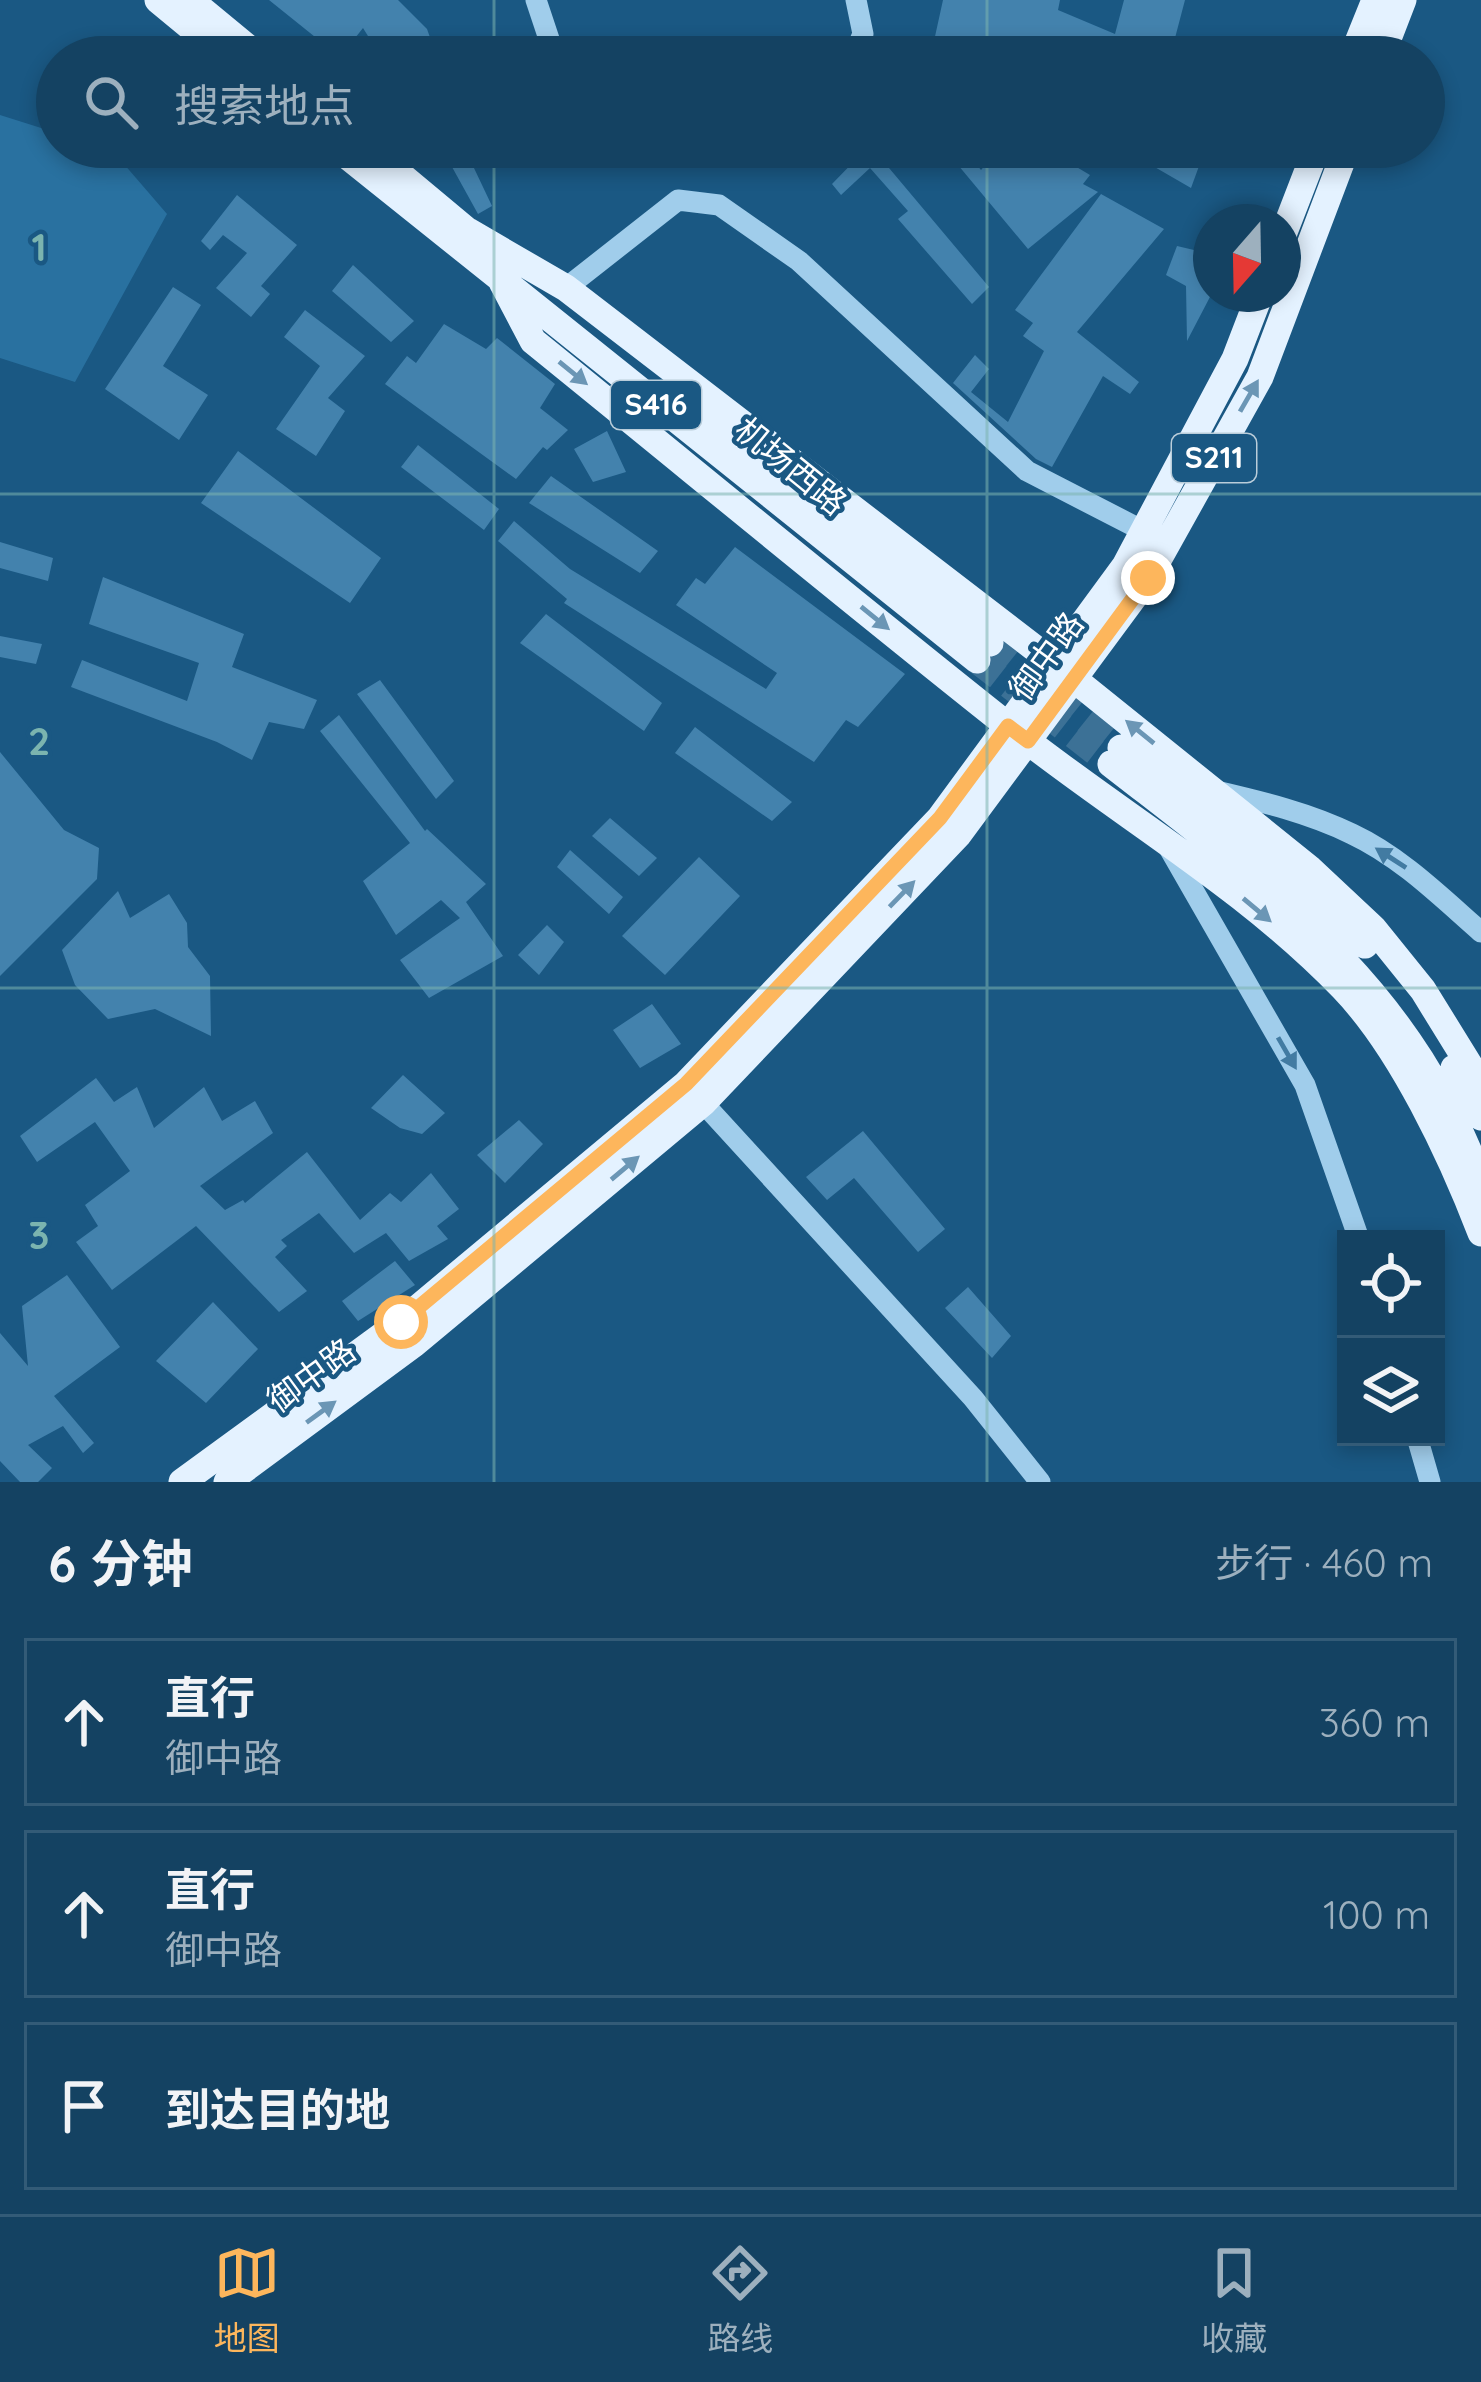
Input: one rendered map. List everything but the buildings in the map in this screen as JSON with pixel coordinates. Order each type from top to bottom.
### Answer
[{"type":"main road","points":[[158,0],[202,36]]},
{"type":"main road","points":[[190,0],[234,36]]},
{"type":"main road","points":[[1360,36],[1375,0]]},
{"type":"main road","points":[[1389,36],[1403,0]]},
{"type":"main road","name":"机场西路","points":[[362,168],[502,282],[984,651],[468,231]]},
{"type":"main road","name":"S416","points":[[392,168],[468,231]]},
{"type":"main road","points":[[1295,204],[1309,168]]},
{"type":"main road","name":"御中路","points":[[1155,537],[1260,377],[1339,168]]},
{"type":"main road","points":[[468,231],[566,288],[1064,671],[1310,869],[1373,928],[1423,990],[1481,1084]]},
{"type":"main road","points":[[502,282],[533,341],[1018,734],[1254,906],[1346,991],[1408,1079],[1461,1180],[1481,1233]]},
{"type":"main road","name":"御中路","points":[[227,1482],[414,1344],[694,1093],[958,835],[1018,734],[1064,671],[1148,578],[1155,537],[1253,312]]},
{"type":"main road","points":[[1481,1117],[1434,1030],[1382,960],[1265,857],[1116,756],[1280,895],[1381,1003],[1432,1073],[1481,1183]]},
{"type":"main road","name":"御中路","points":[[182,1482],[401,1322],[694,1093]]},
{"type":"street","points":[[536,0],[548,36]]},
{"type":"street","points":[[856,0],[862,36]]},
{"type":"street","points":[[566,288],[678,200],[719,206],[799,261],[1027,471],[1155,537]]},
{"type":"street","points":[[1213,790],[1271,804],[1356,836],[1408,870],[1481,932]]},
{"type":"street","points":[[1166,842],[1305,1085],[1356,1230]]},
{"type":"street","points":[[694,1093],[973,1398],[1040,1482]]},
{"type":"street","points":[[1420,1446],[1430,1482]]},
{"type":"shaded area","points":[[0,115],[36,126],[36,168],[127,168],[167,214],[75,382],[0,358]]},
{"type":"tunnel","points":[[990,643],[1121,748]]},
{"type":"tunnel","points":[[977,660],[1111,764]]},
{"type":"route","points":[[401,1322],[686,1084],[940,818],[1008,726],[1028,741],[1148,578]]}]
